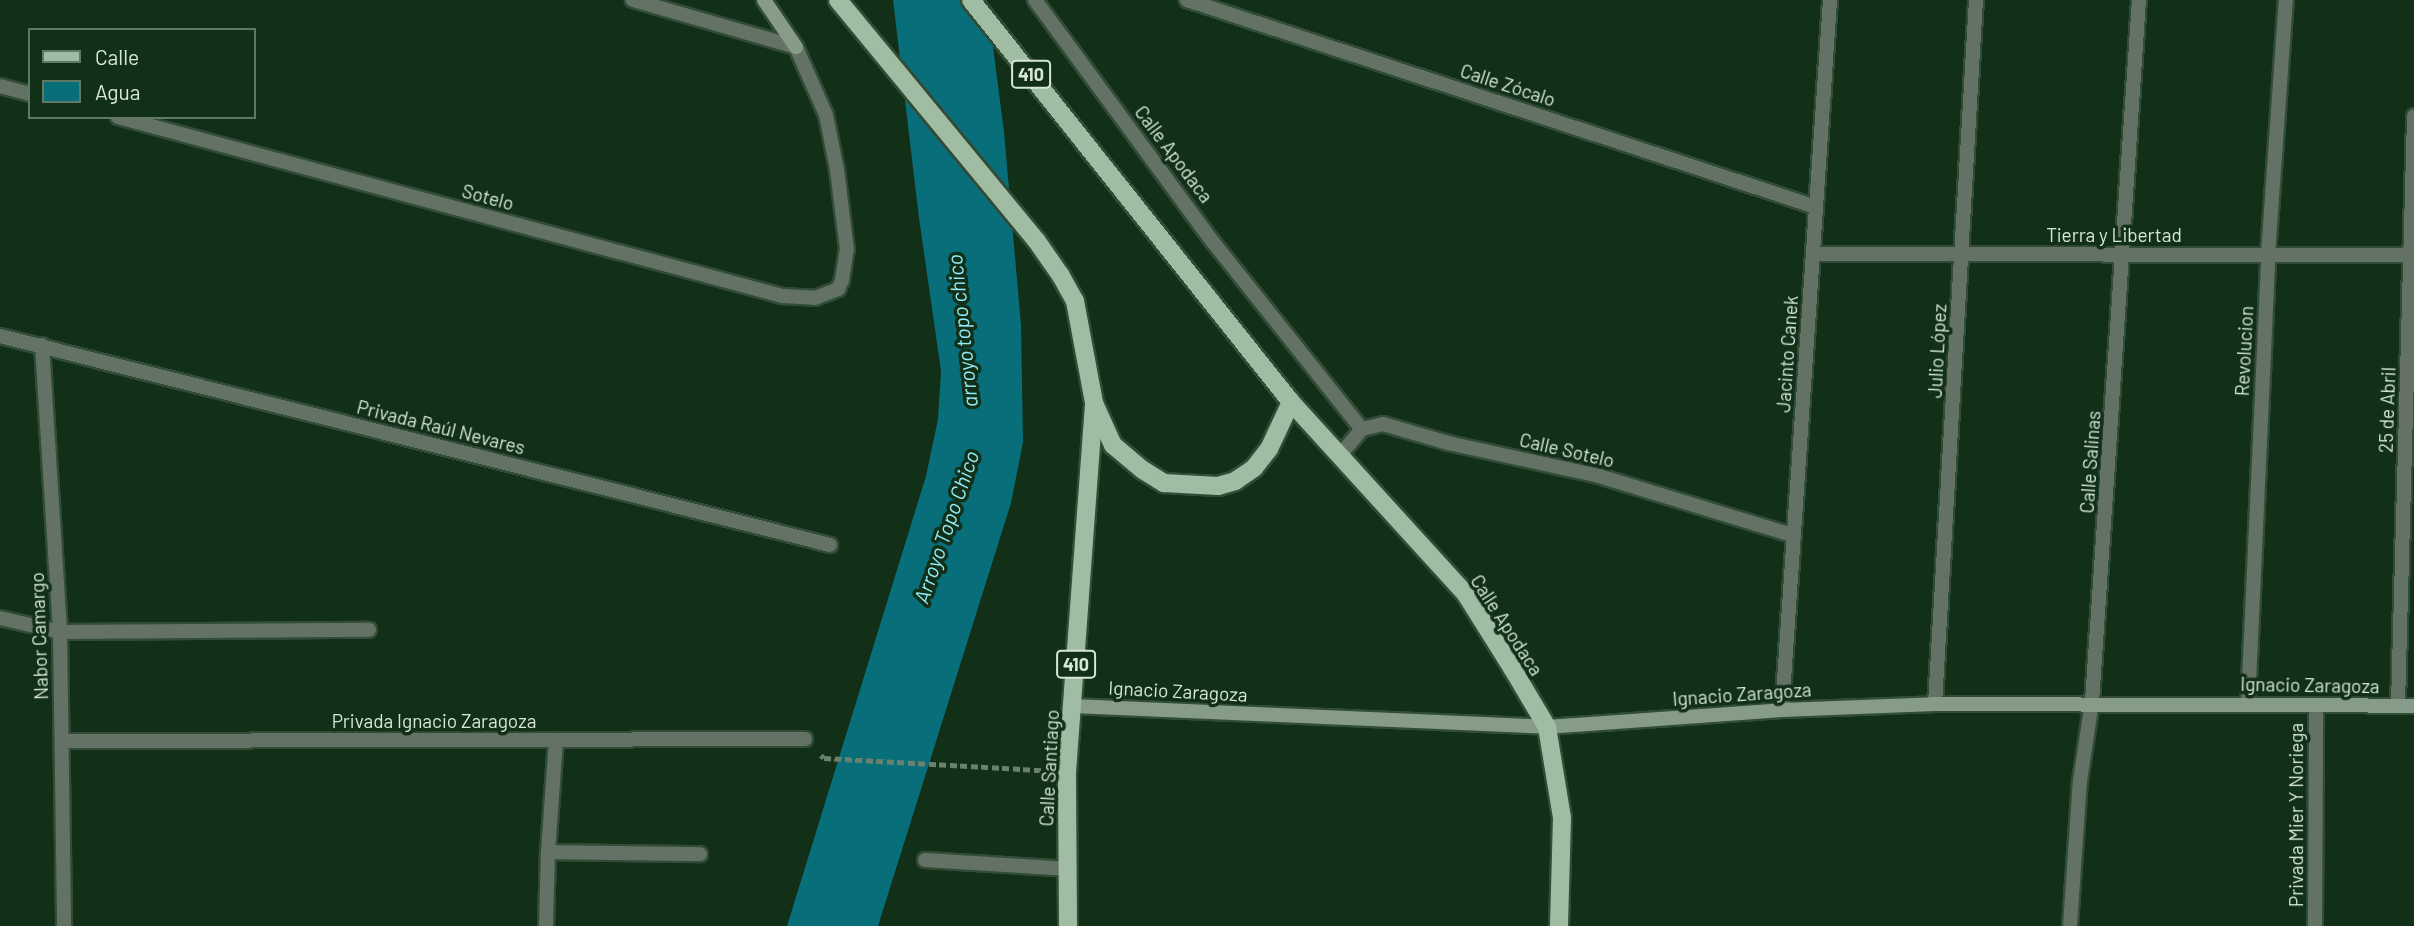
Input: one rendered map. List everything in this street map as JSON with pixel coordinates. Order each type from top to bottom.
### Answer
[{"type":"main road","name":"410","points":[[838,0],[1036,240],[1075,300],[1094,403]]},
{"type":"main road","name":"410","points":[[971,0],[1291,402]]},
{"type":"main road","points":[[1094,403],[1113,445],[1143,470],[1164,483],[1198,488],[1235,481],[1254,468],[1269,449],[1291,402]]},
{"type":"main road","name":"Calle Apodaca","points":[[1291,402],[1465,593],[1547,727],[1562,818],[1559,926]]},
{"type":"main road","name":"Calle Santiago","points":[[1068,926],[1067,772],[1094,403]]},
{"type":"street","points":[[633,0],[796,47]]},
{"type":"street","points":[[764,0],[796,47]]},
{"type":"street","name":"Calle Apodaca","points":[[1035,0],[1222,252],[1362,429]]},
{"type":"street","name":"Calle Zócalo","points":[[1187,0],[1816,207]]},
{"type":"street","name":"Jacinto Canek","points":[[1782,710],[1830,0]]},
{"type":"street","name":"Julio López","points":[[1935,704],[1976,0]]},
{"type":"street","name":"Calle Salinas","points":[[2070,926],[2080,781],[2092,702],[2139,0]]},
{"type":"street","name":"Revolucion","points":[[2248,704],[2268,255],[2286,0]]},
{"type":"street","name":"Sotelo","points":[[125,119],[782,296],[815,298],[838,289],[847,250],[837,170],[826,115],[796,47]]},
{"type":"street","points":[[0,86],[28,93]]},
{"type":"street","name":"25 de Abril","points":[[2398,705],[2414,116]]},
{"type":"street","name":"Tierra y Libertad","points":[[1814,254],[2412,255]]},
{"type":"street","name":"Privada Raúl Nevares","points":[[0,336],[830,545]]},
{"type":"street","name":"Nabor Camargo","points":[[42,345],[60,632],[64,926]]},
{"type":"street","name":"Calle Sotelo","points":[[1362,429],[1382,424],[1448,443],[1599,476],[1792,535]]},
{"type":"street","points":[[1341,454],[1362,429]]},
{"type":"street","points":[[0,618],[60,632],[369,630]]},
{"type":"street","name":"Ignacio Zaragoza","points":[[1073,706],[1547,727],[1782,710],[1935,704],[2092,702],[2414,706]]},
{"type":"street","name":"Privada Mier Y Noriega","points":[[2315,926],[2316,705]]},
{"type":"street","name":"Privada Ignacio Zaragoza","points":[[62,741],[805,739]]},
{"type":"street","points":[[546,926],[556,740]]},
{"type":"street","points":[[548,852],[700,854]]},
{"type":"street","points":[[925,860],[1067,869]]},
{"type":"path","points":[[824,758],[930,761],[1067,772]]},
{"type":"water","points":[[893,0],[987,0],[1004,132],[1021,325],[1023,442],[1011,503],[878,926],[787,926],[926,476],[938,419],[941,371],[919,218]]},
{"type":"water label","name":"arroyo topo chico","points":[[962,331]]},
{"type":"water label","name":"Arroyo Topo Chico","points":[[946,527]]}]
